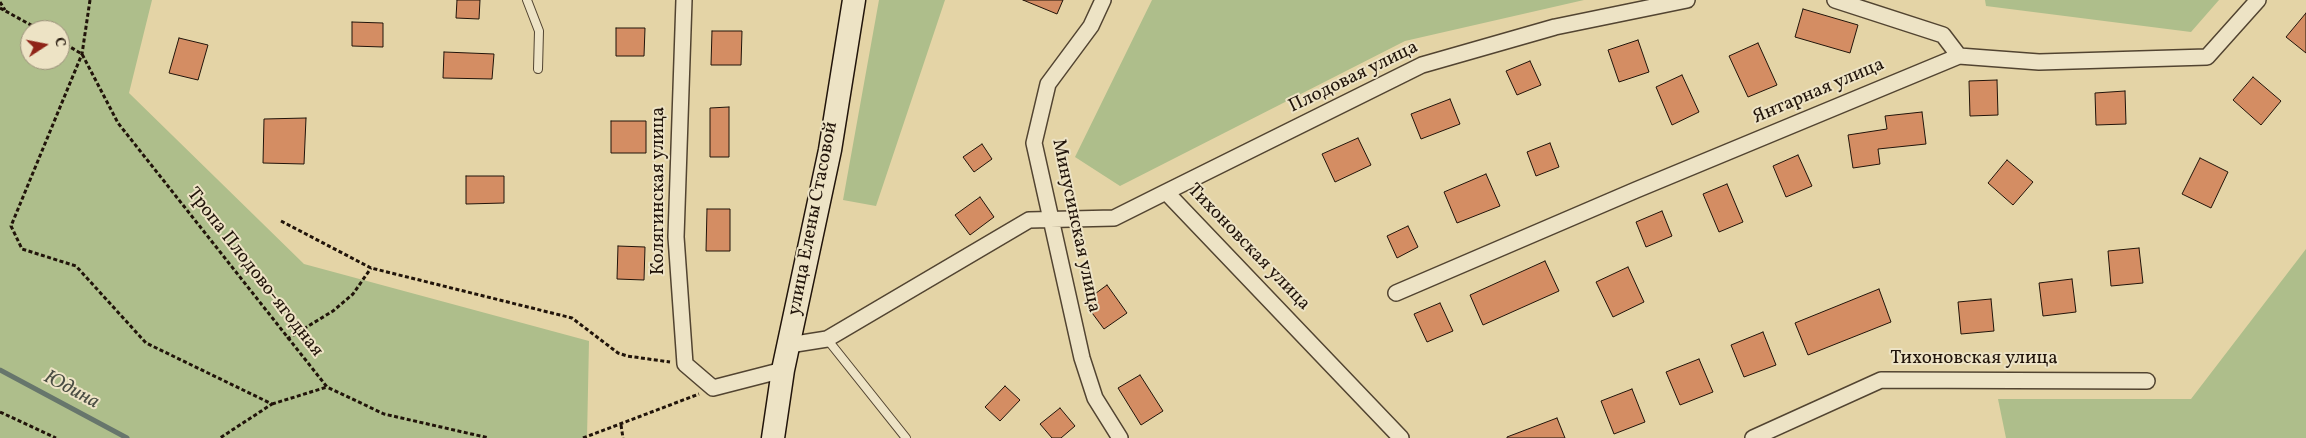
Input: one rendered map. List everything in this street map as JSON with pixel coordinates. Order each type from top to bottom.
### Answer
[{"type":"main road","name":"улица Елены Стасовой","points":[[772,438],[783,370],[830,150],[854,0]]},
{"type":"street","name":"Колягинская улица","points":[[684,0],[676,237],[685,364]]},
{"type":"street","name":"Минусинская улица","points":[[1103,0],[1092,26],[1048,84],[1034,143],[1082,358],[1095,398],[1120,438]]},
{"type":"street","name":"Плодовая улица","points":[[1166,192],[1422,65],[1555,27],[1686,0]]},
{"type":"street","name":"Янтарная улица","points":[[1396,293],[1628,193],[1960,56],[2039,62],[2207,57],[2258,0]]},
{"type":"street","points":[[1841,1],[1943,35],[1960,56]]},
{"type":"street","name":"Тихоновская улица","points":[[789,345],[827,339],[1029,220],[1114,218],[1166,192],[1401,438]]},
{"type":"street","points":[[685,364],[713,388],[783,370]]},
{"type":"street","name":"Тихоновская улица","points":[[1753,438],[1881,380],[2148,381]]},
{"type":"lane","points":[[527,0],[539,31],[538,69]]},
{"type":"lane","points":[[827,339],[906,438]]},
{"type":"path","points":[[90,0],[82,54],[10,226],[22,249],[76,266],[146,343],[272,404]]},
{"type":"path","points":[[0,2],[6,10]]},
{"type":"path","points":[[0,8],[23,20]]},
{"type":"path","points":[[70,47],[82,54]]},
{"type":"path","name":"Тропа Плодово-ягодная","points":[[82,54],[118,123],[327,387],[384,414],[490,438]]},
{"type":"path","points":[[282,221],[371,268],[572,318],[618,353],[627,356],[685,364]]},
{"type":"path","points":[[287,338],[333,311],[353,294],[371,268]]},
{"type":"path","points":[[220,438],[272,404],[327,387]]},
{"type":"path","points":[[583,438],[621,425],[713,388]]},
{"type":"path","points":[[0,412],[56,438]]},
{"type":"path","points":[[621,425],[623,438]]},
{"type":"green space","points":[[0,0],[152,0],[129,93],[304,264],[589,341],[587,438],[0,438]]},
{"type":"green space","points":[[879,0],[945,0],[876,206],[843,200]]},
{"type":"green space","points":[[1152,0],[1584,0],[1405,41],[1120,186],[1075,157]]},
{"type":"green space","points":[[1985,0],[2219,0],[2191,32],[1986,6]]},
{"type":"green space","points":[[2306,249],[2306,438],[2006,438],[1998,399],[2191,399]]},
{"type":"building","points":[[457,0],[480,0],[479,19],[456,18]]},
{"type":"building","points":[[1023,0],[1063,0],[1057,14]]},
{"type":"building","points":[[1803,9],[1858,25],[1850,53],[1795,37]]},
{"type":"building","points":[[2306,13],[2306,53],[2286,37]]},
{"type":"building","points":[[352,22],[383,23],[383,47],[352,46]]},
{"type":"building","points":[[616,28],[645,28],[644,56],[616,56]]},
{"type":"building","points":[[712,31],[742,31],[741,65],[711,65]]},
{"type":"building","points":[[179,38],[208,45],[198,80],[169,73]]},
{"type":"building","points":[[1638,40],[1649,72],[1619,82],[1608,50]]},
{"type":"building","points":[[1758,43],[1777,85],[1748,97],[1729,56]]},
{"type":"building","points":[[444,52],[494,54],[492,79],[443,78]]},
{"type":"building","points":[[1530,61],[1541,85],[1517,95],[1506,71]]},
{"type":"building","points":[[1682,75],[1699,112],[1672,125],[1656,87]]},
{"type":"building","points":[[2253,77],[2281,101],[2261,125],[2233,100]]},
{"type":"building","points":[[1997,80],[1998,115],[1970,116],[1969,81]]},
{"type":"building","points":[[2125,91],[2126,124],[2096,125],[2095,93]]},
{"type":"building","points":[[1450,99],[1460,124],[1421,139],[1411,114]]},
{"type":"building","points":[[729,107],[729,157],[710,157],[710,108]]},
{"type":"building","points":[[1922,112],[1926,144],[1878,149],[1880,164],[1853,168],[1848,135],[1887,129],[1885,116]]},
{"type":"building","points":[[306,118],[304,164],[263,163],[264,119]]},
{"type":"building","points":[[611,121],[646,121],[646,153],[611,153]]},
{"type":"building","points":[[1358,138],[1371,165],[1335,182],[1322,154]]},
{"type":"building","points":[[1550,143],[1559,167],[1536,176],[1527,152]]},
{"type":"building","points":[[982,144],[992,159],[974,172],[963,157]]},
{"type":"building","points":[[1798,155],[1812,186],[1786,197],[1773,166]]},
{"type":"building","points":[[2200,158],[2228,172],[2211,208],[2182,194]]},
{"type":"building","points":[[2007,160],[2033,182],[2013,205],[1988,183]]},
{"type":"building","points":[[1486,174],[1500,206],[1457,223],[1444,192]]},
{"type":"building","points":[[466,176],[504,176],[504,203],[466,204]]},
{"type":"building","points":[[1727,184],[1743,222],[1719,232],[1703,194]]},
{"type":"building","points":[[980,197],[994,217],[970,235],[955,215]]},
{"type":"building","points":[[707,209],[730,209],[730,251],[706,251]]},
{"type":"building","points":[[1662,211],[1672,236],[1646,247],[1636,222]]},
{"type":"building","points":[[1408,226],[1418,247],[1397,258],[1387,236]]},
{"type":"building","points":[[618,246],[645,247],[644,280],[617,279]]},
{"type":"building","points":[[2139,248],[2143,283],[2111,286],[2108,251]]},
{"type":"building","points":[[1545,261],[1559,291],[1483,325],[1470,295]]},
{"type":"building","points":[[1628,267],[1644,302],[1613,317],[1596,282]]},
{"type":"building","points":[[2072,279],[2076,312],[2043,316],[2039,283]]},
{"type":"building","points":[[1107,285],[1127,313],[1104,329],[1084,302]]},
{"type":"building","points":[[1879,289],[1891,322],[1808,355],[1795,323]]},
{"type":"building","points":[[1991,299],[1994,331],[1961,334],[1958,302]]},
{"type":"building","points":[[1440,303],[1453,331],[1427,342],[1414,314]]},
{"type":"building","points":[[1763,332],[1776,365],[1744,377],[1731,345]]},
{"type":"building","points":[[1699,359],[1713,392],[1680,405],[1666,372]]},
{"type":"building","points":[[1140,375],[1163,411],[1141,425],[1118,388]]},
{"type":"building","points":[[1005,386],[1020,400],[1000,421],[985,407]]},
{"type":"building","points":[[1632,389],[1645,422],[1614,434],[1601,401]]},
{"type":"building","points":[[1060,408],[1075,426],[1061,438],[1052,438],[1040,424]]},
{"type":"building","points":[[1557,418],[1565,438],[1507,438],[1507,437]]},
{"type":"waterway","name":"Юдина","points":[[0,370],[127,438]]}]
